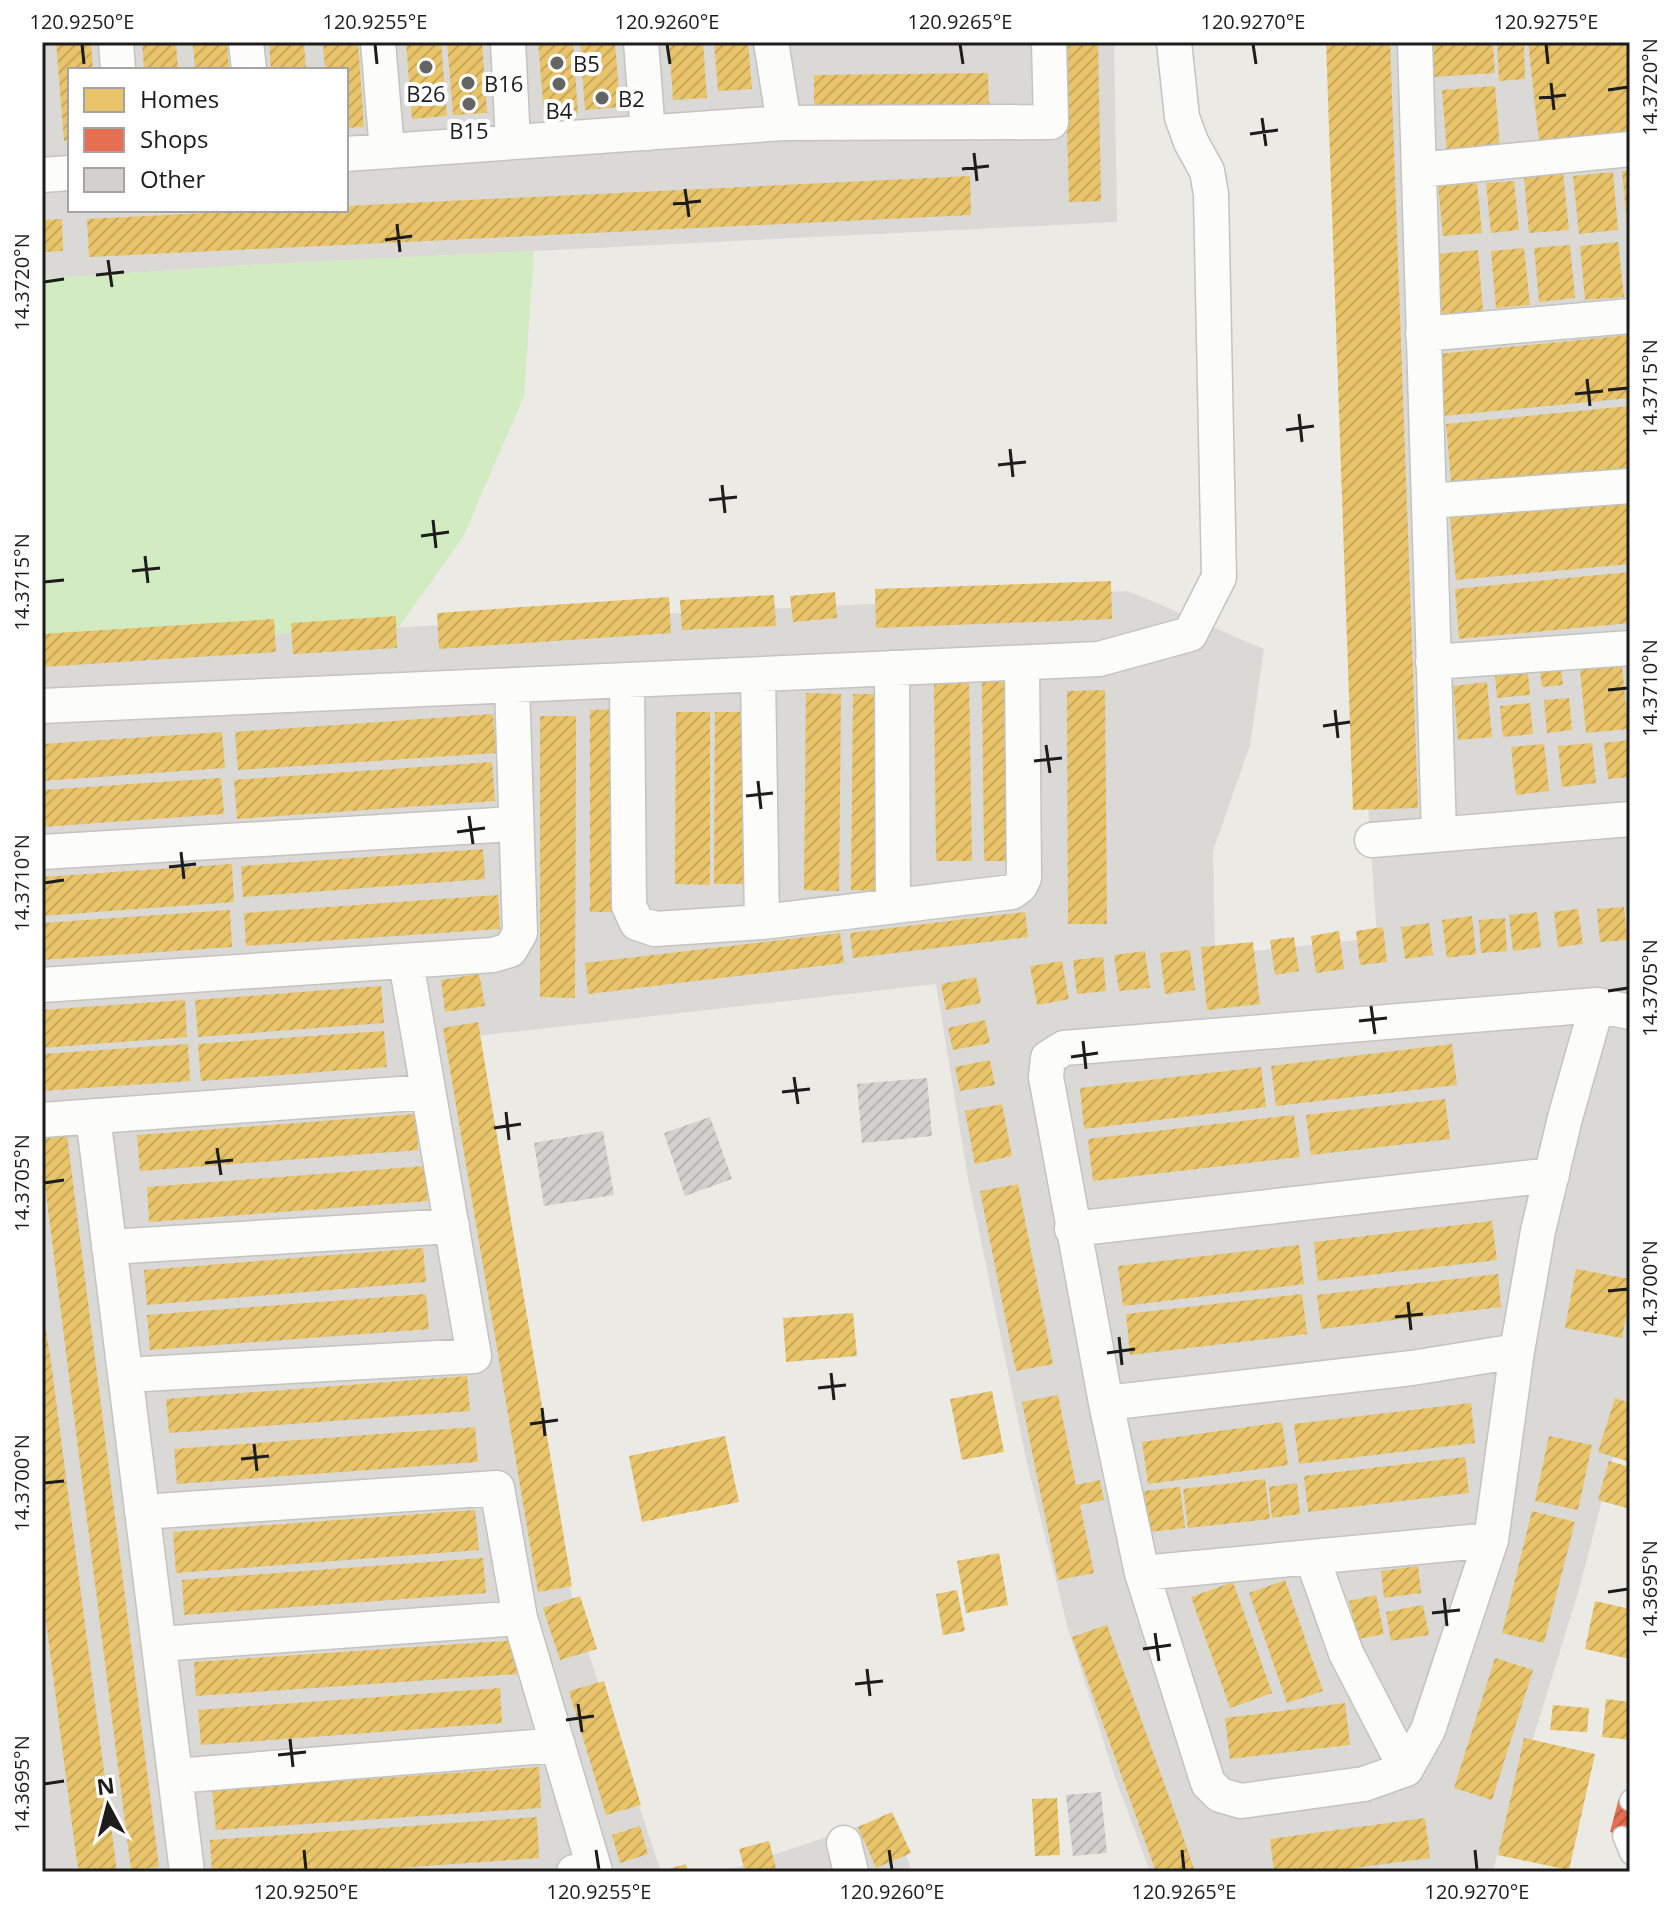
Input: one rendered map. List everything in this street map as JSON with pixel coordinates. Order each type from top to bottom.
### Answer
[{"type":"street","points":[[116,42],[118,68]]},
{"type":"street","points":[[246,42],[249,68]]},
{"type":"street","points":[[378,42],[387,151]]},
{"type":"street","points":[[508,42],[513,142]]},
{"type":"street","points":[[641,42],[648,133]]},
{"type":"street","points":[[771,42],[784,123]]},
{"type":"street","points":[[348,154],[784,123],[1051,122],[1049,42]]},
{"type":"street","points":[[42,706],[1099,659],[1190,634],[1219,577],[1211,194],[1207,171],[1182,117],[1174,42]]},
{"type":"street","points":[[1415,42],[1439,834]]},
{"type":"street","points":[[1419,170],[1630,149]]},
{"type":"street","points":[[42,175],[68,173]]},
{"type":"street","points":[[1423,334],[1630,316]]},
{"type":"street","points":[[1429,501],[1630,486]]},
{"type":"street","points":[[1433,662],[1630,648]]},
{"type":"street","points":[[627,681],[629,906],[637,923],[655,929],[762,922],[1012,892],[1024,878],[1022,663]]},
{"type":"street","points":[[892,668],[893,906]]},
{"type":"street","points":[[758,675],[762,922]]},
{"type":"street","points":[[42,985],[406,962],[493,955],[510,950],[520,933],[512,685]]},
{"type":"street","points":[[1372,840],[1630,819]]},
{"type":"street","points":[[42,852],[515,824]]},
{"type":"street","points":[[125,1375],[474,1356],[406,962]]},
{"type":"street","points":[[1614,1008],[1552,1175],[1538,1231],[1517,1351],[1491,1540],[1428,1730],[1406,1769],[1364,1784],[1241,1801],[1220,1795],[1208,1783],[1142,1573],[1072,1229],[1046,1077],[1048,1058],[1064,1048],[1614,1008]]},
{"type":"street","points":[[42,1120],[428,1092]]},
{"type":"street","points":[[93,1116],[187,1872]]},
{"type":"street","points":[[1072,1229],[1552,1175]]},
{"type":"street","points":[[109,1247],[452,1226]]},
{"type":"street","points":[[1106,1403],[1412,1368],[1517,1351]]},
{"type":"street","points":[[142,1512],[497,1488],[520,1618],[595,1871],[574,1872]]},
{"type":"street","points":[[1142,1573],[1491,1540]]},
{"type":"street","points":[[1312,1557],[1346,1653],[1406,1769]]},
{"type":"street","points":[[159,1644],[520,1618]]},
{"type":"street","points":[[175,1776],[558,1745]]},
{"type":"lane","points":[[1622,1836],[1630,1855]]},
{"type":"shaded area","points":[[42,42],[1114,42],[1117,222],[248,265],[42,279]]},
{"type":"shaded area","points":[[1334,42],[1630,42],[1630,1391],[1580,1586],[1492,1872],[1150,1872],[1115,1777],[1068,1629],[1026,1459],[968,1178],[936,984],[477,1036],[574,1609],[661,1872],[42,1872],[42,645],[1128,591],[1264,649],[1250,745],[1213,851],[1215,955],[1377,938],[1355,613]]},
{"type":"shaded area","points":[[892,1815],[912,1872],[723,1872]]},
{"type":"green space","points":[[534,251],[524,396],[463,537],[398,628],[42,645],[42,279]]},
{"type":"building: Homes","points":[[56,42],[91,42],[93,68],[68,68],[68,141],[64,141]]},
{"type":"building: Homes","points":[[142,42],[176,42],[178,68],[144,68]]},
{"type":"building: Homes","points":[[193,42],[227,42],[229,68],[195,68]]},
{"type":"building: Homes","points":[[269,42],[304,42],[306,68],[271,68]]},
{"type":"building: Homes","points":[[323,42],[358,42],[364,127],[348,128],[348,68],[325,68]]},
{"type":"building: Homes","points":[[406,42],[441,42],[447,116],[412,119]]},
{"type":"building: Homes","points":[[447,42],[482,42],[487,113],[453,115]]},
{"type":"building: Homes","points":[[538,42],[573,42],[578,113],[544,115]]},
{"type":"building: Homes","points":[[580,42],[615,42],[620,107],[585,110]]},
{"type":"building: Homes","points":[[669,42],[703,42],[707,98],[673,100]]},
{"type":"building: Homes","points":[[714,42],[748,42],[752,89],[718,91]]},
{"type":"building: Homes","points":[[1065,42],[1098,42],[1101,201],[1069,202]]},
{"type":"building: Homes","points":[[1326,42],[1390,42],[1418,808],[1353,810]]},
{"type":"building: Homes","points":[[1431,42],[1493,42],[1495,73],[1433,77]]},
{"type":"building: Homes","points":[[1497,42],[1524,42],[1525,79],[1499,81]]},
{"type":"building: Homes","points":[[1528,42],[1630,42],[1630,140],[1540,150]]},
{"type":"building: Homes","points":[[988,73],[989,108],[814,111],[814,75]]},
{"type":"building: Homes","points":[[1495,86],[1500,150],[1447,154],[1442,90]]},
{"type":"building: Homes","points":[[1622,171],[1630,171],[1630,234],[1628,234]]},
{"type":"building: Homes","points":[[1563,172],[1569,230],[1529,233],[1524,176]]},
{"type":"building: Homes","points":[[1613,172],[1618,230],[1579,234],[1573,176]]},
{"type":"building: Homes","points":[[970,176],[971,215],[89,257],[87,219],[228,212],[348,212],[348,206]]},
{"type":"building: Homes","points":[[1514,181],[1519,230],[1491,233],[1486,183]]},
{"type":"building: Homes","points":[[1477,183],[1482,233],[1443,236],[1438,186]]},
{"type":"building: Homes","points":[[62,219],[63,251],[42,252],[42,220]]},
{"type":"building: Homes","points":[[1618,242],[1624,297],[1585,300],[1580,246]]},
{"type":"building: Homes","points":[[1570,245],[1575,298],[1539,302],[1534,248]]},
{"type":"building: Homes","points":[[1524,248],[1530,305],[1496,308],[1491,251]]},
{"type":"building: Homes","points":[[1478,250],[1483,311],[1442,315],[1437,254]]},
{"type":"building: Homes","points":[[1630,335],[1630,398],[1443,416],[1438,354]]},
{"type":"building: Homes","points":[[1630,406],[1630,475],[1452,492],[1446,424]]},
{"type":"building: Homes","points":[[1630,500],[1630,564],[1456,580],[1450,517]]},
{"type":"building: Homes","points":[[1630,572],[1630,623],[1459,639],[1455,589]]},
{"type":"building: Homes","points":[[1111,581],[1112,619],[876,628],[875,589]]},
{"type":"building: Homes","points":[[835,592],[837,618],[793,622],[790,596]]},
{"type":"building: Homes","points":[[774,595],[776,626],[682,630],[680,600]]},
{"type":"building: Homes","points":[[669,597],[671,633],[439,649],[437,613]]},
{"type":"building: Homes","points":[[396,616],[397,648],[293,654],[291,623]]},
{"type":"building: Homes","points":[[274,619],[276,652],[42,667],[42,634]]},
{"type":"building: Homes","points":[[1622,665],[1628,729],[1586,733],[1580,669]]},
{"type":"building: Homes","points":[[1561,669],[1563,685],[1542,687],[1540,671]]},
{"type":"building: Homes","points":[[1528,673],[1530,695],[1497,698],[1495,676]]},
{"type":"building: Homes","points":[[1017,681],[1019,861],[984,861],[982,682]]},
{"type":"building: Homes","points":[[934,682],[969,682],[972,861],[936,861]]},
{"type":"building: Homes","points":[[1487,682],[1492,737],[1458,740],[1453,686]]},
{"type":"building: Homes","points":[[1105,690],[1107,924],[1068,924],[1067,691]]},
{"type":"building: Homes","points":[[806,693],[841,694],[839,891],[804,890]]},
{"type":"building: Homes","points":[[853,694],[888,694],[886,891],[851,890]]},
{"type":"building: Homes","points":[[1569,698],[1572,730],[1547,733],[1544,700]]},
{"type":"building: Homes","points":[[1530,703],[1533,734],[1503,737],[1500,706]]},
{"type":"building: Homes","points":[[622,709],[622,912],[590,912],[590,710]]},
{"type":"building: Homes","points":[[676,712],[710,712],[710,885],[675,884]]},
{"type":"building: Homes","points":[[715,712],[749,712],[748,884],[714,884]]},
{"type":"building: Homes","points":[[493,714],[496,753],[238,770],[235,732]]},
{"type":"building: Homes","points":[[540,716],[576,716],[575,998],[540,997]]},
{"type":"building: Homes","points":[[222,732],[225,768],[42,781],[42,744]]},
{"type":"building: Homes","points":[[1630,740],[1630,777],[1608,779],[1604,743]]},
{"type":"building: Homes","points":[[1592,743],[1596,783],[1562,787],[1558,746]]},
{"type":"building: Homes","points":[[1544,744],[1549,791],[1516,795],[1511,747]]},
{"type":"building: Homes","points":[[492,762],[495,801],[237,819],[234,780]]},
{"type":"building: Homes","points":[[221,778],[224,814],[42,827],[42,790]]},
{"type":"building: Homes","points":[[483,849],[485,879],[243,897],[241,866]]},
{"type":"building: Homes","points":[[232,864],[234,902],[42,916],[42,877]]},
{"type":"building: Homes","points":[[498,895],[500,929],[246,946],[244,913]]},
{"type":"building: Homes","points":[[1624,907],[1627,940],[1600,942],[1597,909]]},
{"type":"building: Homes","points":[[1578,909],[1583,944],[1558,947],[1554,912]]},
{"type":"building: Homes","points":[[230,910],[232,947],[42,960],[42,923]]},
{"type":"building: Homes","points":[[1025,912],[1028,937],[853,958],[850,933]]},
{"type":"building: Homes","points":[[1537,912],[1541,947],[1513,951],[1509,915]]},
{"type":"building: Homes","points":[[1472,916],[1476,954],[1447,958],[1442,920]]},
{"type":"building: Homes","points":[[1505,918],[1507,951],[1481,953],[1479,920]]},
{"type":"building: Homes","points":[[1429,923],[1433,955],[1405,959],[1401,927]]},
{"type":"building: Homes","points":[[1383,927],[1387,962],[1360,965],[1356,931]]},
{"type":"building: Homes","points":[[1339,931],[1344,969],[1316,973],[1311,936]]},
{"type":"building: Homes","points":[[840,933],[844,963],[588,994],[585,963]]},
{"type":"building: Homes","points":[[1294,937],[1299,971],[1275,975],[1270,940]]},
{"type":"building: Homes","points":[[1253,942],[1260,1004],[1207,1010],[1201,947]]},
{"type":"building: Homes","points":[[1190,950],[1195,990],[1165,994],[1160,953]]},
{"type":"building: Homes","points":[[1145,951],[1150,988],[1119,991],[1114,955]]},
{"type":"building: Homes","points":[[1103,957],[1106,991],[1077,994],[1073,960]]},
{"type":"building: Homes","points":[[1062,961],[1069,999],[1037,1005],[1030,966]]},
{"type":"building: Homes","points":[[479,974],[485,1006],[445,1012],[441,980]]},
{"type":"building: Homes","points":[[976,977],[981,1003],[946,1010],[941,984]]},
{"type":"building: Homes","points":[[381,986],[384,1023],[198,1037],[195,1000]]},
{"type":"building: Homes","points":[[185,1000],[187,1037],[42,1048],[42,1010]]},
{"type":"building: Homes","points":[[985,1020],[990,1043],[953,1050],[948,1028]]},
{"type":"building: Homes","points":[[478,1022],[572,1586],[538,1592],[443,1028]]},
{"type":"building: Homes","points":[[384,1031],[387,1067],[201,1081],[198,1044]]},
{"type":"building: Homes","points":[[188,1044],[190,1081],[42,1091],[42,1054]]},
{"type":"building: Homes","points":[[1452,1044],[1457,1085],[1276,1106],[1271,1066]]},
{"type":"building: Homes","points":[[990,1060],[995,1085],[960,1091],[955,1067]]},
{"type":"building: Homes","points":[[1261,1067],[1266,1107],[1084,1129],[1080,1088]]},
{"type":"building: Homes","points":[[1445,1099],[1450,1139],[1311,1155],[1306,1115]]},
{"type":"building: Homes","points":[[1002,1104],[1012,1156],[975,1164],[965,1111]]},
{"type":"building: Homes","points":[[416,1114],[418,1150],[140,1171],[137,1135]]},
{"type":"building: Homes","points":[[1294,1115],[1300,1157],[1093,1181],[1088,1139]]},
{"type":"building: Homes","points":[[67,1135],[159,1867],[131,1870],[42,1161],[42,1139]]},
{"type":"building: Homes","points":[[425,1166],[428,1201],[149,1222],[147,1187]]},
{"type":"building: Homes","points":[[1018,1184],[1053,1364],[1016,1371],[980,1191]]},
{"type":"building: Homes","points":[[1492,1221],[1497,1260],[1318,1281],[1314,1242]]},
{"type":"building: Homes","points":[[1299,1245],[1304,1284],[1123,1306],[1118,1266]]},
{"type":"building: Homes","points":[[423,1248],[426,1282],[147,1305],[144,1270]]},
{"type":"building: Homes","points":[[1576,1269],[1630,1279],[1622,1338],[1565,1328]]},
{"type":"building: Homes","points":[[1498,1274],[1501,1307],[1321,1329],[1317,1295]]},
{"type":"building: Homes","points":[[426,1294],[429,1329],[150,1350],[147,1315]]},
{"type":"building: Homes","points":[[1302,1294],[1307,1334],[1130,1355],[1126,1314]]},
{"type":"building: Homes","points":[[42,1306],[117,1872],[79,1872],[76,1855],[42,1590]]},
{"type":"building: Homes","points":[[853,1313],[857,1356],[786,1362],[783,1318]]},
{"type":"building: Homes","points":[[467,1376],[470,1411],[169,1433],[166,1399]]},
{"type":"building: Homes","points":[[992,1391],[1004,1452],[962,1460],[950,1399]]},
{"type":"building: Homes","points":[[1058,1395],[1076,1485],[1100,1480],[1104,1500],[1080,1505],[1094,1573],[1058,1580],[1022,1402]]},
{"type":"building: Homes","points":[[1615,1398],[1630,1403],[1630,1462],[1598,1452]]},
{"type":"building: Homes","points":[[1471,1403],[1475,1443],[1299,1464],[1294,1424]]},
{"type":"building: Homes","points":[[1282,1422],[1288,1465],[1148,1484],[1142,1442]]},
{"type":"building: Homes","points":[[475,1427],[478,1462],[177,1484],[174,1449]]},
{"type":"building: Homes","points":[[725,1436],[739,1502],[642,1522],[629,1456]]},
{"type":"building: Homes","points":[[1549,1436],[1592,1445],[1578,1510],[1535,1501]]},
{"type":"building: Homes","points":[[1465,1457],[1469,1493],[1308,1512],[1304,1476]]},
{"type":"building: Homes","points":[[1609,1461],[1630,1467],[1630,1509],[1598,1500]]},
{"type":"building: Homes","points":[[1265,1479],[1270,1519],[1188,1528],[1183,1489]]},
{"type":"building: Homes","points":[[1297,1483],[1300,1514],[1272,1518],[1269,1487]]},
{"type":"building: Homes","points":[[1180,1487],[1185,1528],[1149,1532],[1144,1491]]},
{"type":"building: Homes","points":[[475,1510],[479,1550],[176,1573],[173,1532]]},
{"type":"building: Homes","points":[[1532,1511],[1575,1522],[1544,1643],[1502,1633]]},
{"type":"building: Homes","points":[[999,1553],[1008,1605],[966,1613],[957,1561]]},
{"type":"building: Homes","points":[[483,1558],[486,1593],[184,1615],[182,1580]]},
{"type":"building: Homes","points":[[1418,1566],[1421,1593],[1384,1598],[1381,1571]]},
{"type":"building: Homes","points":[[1285,1580],[1323,1691],[1287,1703],[1249,1593]]},
{"type":"building: Homes","points":[[1233,1582],[1272,1693],[1230,1708],[1191,1597]]},
{"type":"building: Homes","points":[[957,1590],[965,1631],[943,1635],[936,1594]]},
{"type":"building: Homes","points":[[1376,1595],[1384,1634],[1358,1639],[1349,1601]]},
{"type":"building: Homes","points":[[580,1596],[597,1649],[560,1660],[543,1608]]},
{"type":"building: Homes","points":[[1595,1601],[1630,1609],[1630,1659],[1585,1649]]},
{"type":"building: Homes","points":[[1423,1605],[1429,1635],[1391,1641],[1386,1612]]},
{"type":"building: Homes","points":[[1107,1625],[1195,1872],[1156,1872],[1072,1637]]},
{"type":"building: Homes","points":[[516,1640],[518,1674],[196,1696],[194,1662]]},
{"type":"building: Homes","points":[[1495,1658],[1533,1670],[1492,1800],[1454,1788]]},
{"type":"building: Homes","points":[[604,1681],[641,1805],[606,1815],[569,1691]]},
{"type":"building: Homes","points":[[500,1688],[502,1723],[201,1745],[198,1710]]},
{"type":"building: Homes","points":[[1606,1699],[1630,1702],[1630,1740],[1602,1737]]},
{"type":"building: Homes","points":[[1345,1703],[1350,1745],[1230,1759],[1225,1718]]},
{"type":"building: Homes","points":[[1553,1705],[1589,1708],[1587,1732],[1550,1730]]},
{"type":"building: Homes","points":[[1524,1738],[1595,1754],[1569,1870],[1498,1855]]},
{"type":"building: Homes","points":[[539,1767],[541,1808],[216,1830],[212,1790]]},
{"type":"building: Homes","points":[[1057,1798],[1060,1855],[1035,1856],[1032,1799]]},
{"type":"building: Homes","points":[[892,1812],[911,1853],[876,1868],[858,1827]]},
{"type":"building: Homes","points":[[537,1817],[539,1858],[343,1872],[212,1872],[210,1840]]},
{"type":"building: Homes","points":[[1425,1818],[1430,1858],[1324,1872],[1274,1872],[1270,1839]]},
{"type":"building: Homes","points":[[640,1826],[648,1854],[620,1863],[612,1835]]},
{"type":"building: Homes","points":[[769,1841],[777,1872],[745,1872],[739,1849]]},
{"type":"building: Homes","points":[[686,1864],[688,1872],[661,1872],[661,1871]]},
{"type":"building: Shops","points":[[1619,1798],[1630,1801],[1630,1838],[1610,1832]]},
{"type":"building: Other","points":[[927,1078],[932,1136],[862,1143],[857,1084]]},
{"type":"building: Other","points":[[710,1117],[732,1179],[685,1196],[664,1133]]},
{"type":"building: Other","points":[[603,1131],[614,1195],[544,1206],[534,1143]]},
{"type":"building: Other","points":[[1101,1792],[1107,1853],[1073,1856],[1066,1795]]},
{"type":"place","name":"B5","points":[[557,63]]},
{"type":"place","name":"B26","points":[[426,67]]},
{"type":"place","name":"B16","points":[[468,83]]},
{"type":"place","name":"B4","points":[[559,84]]},
{"type":"place","name":"B2","points":[[602,98]]},
{"type":"place","name":"B15","points":[[469,104]]}]
